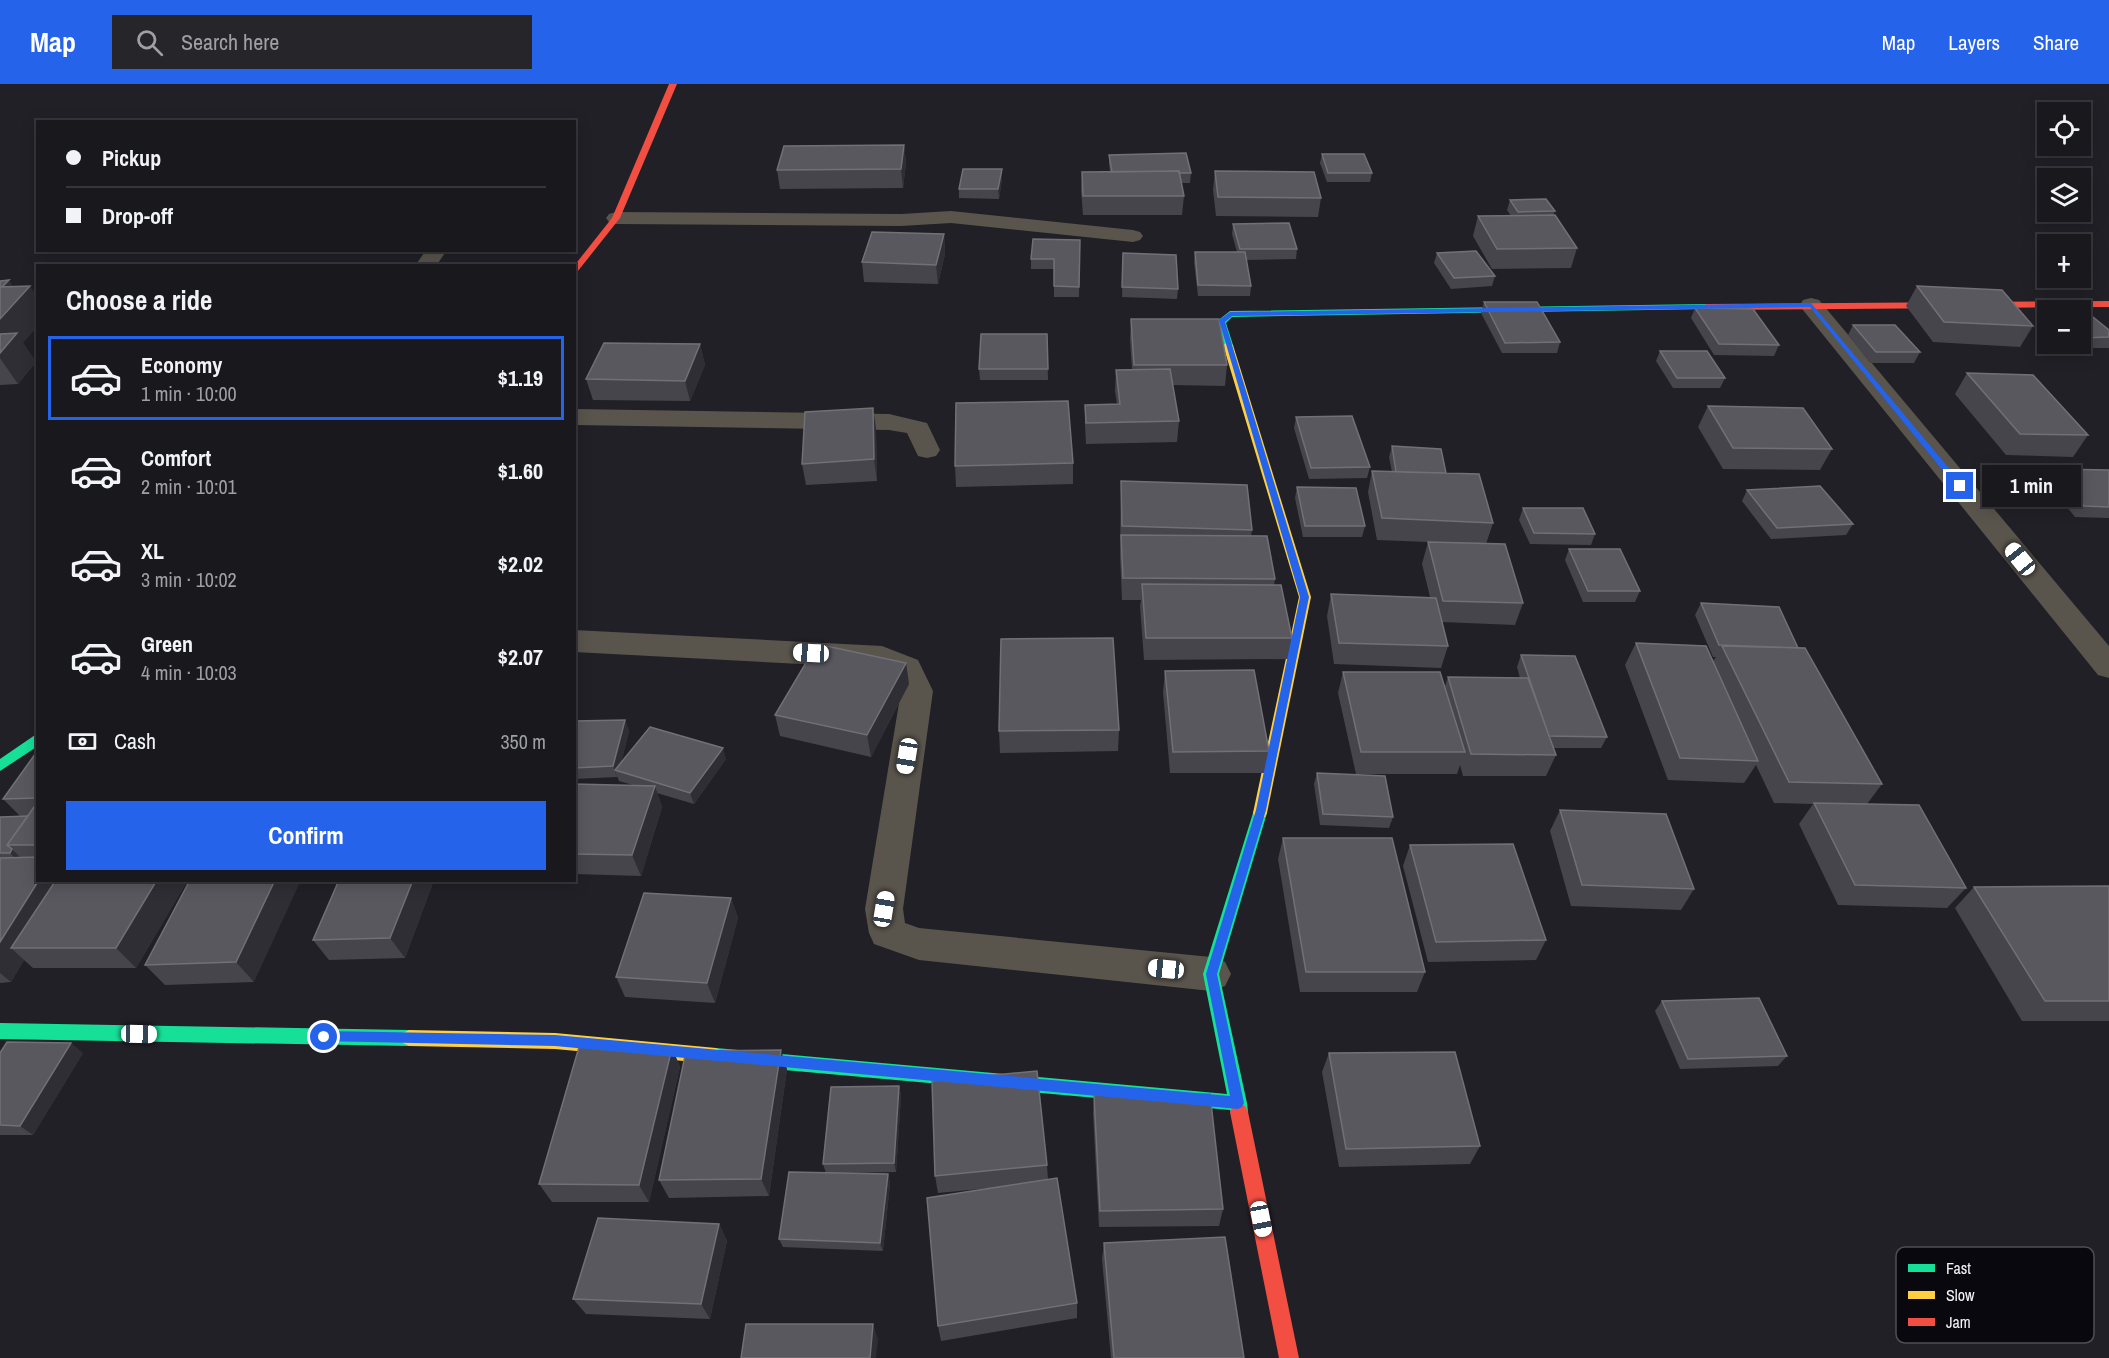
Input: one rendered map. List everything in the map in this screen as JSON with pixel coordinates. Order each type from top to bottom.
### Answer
[{"type":"street","points":[[576,270],[616,218],[673,84]]},
{"type":"street","points":[[616,218],[901,220],[951,217],[1133,236]]},
{"type":"street","points":[[1289,1358],[1211,974],[1261,810],[1305,597],[1221,322],[1230,314],[1811,305],[2109,304]]},
{"type":"street","points":[[1811,305],[2109,667]]},
{"type":"street","points":[[576,417],[889,422],[918,428],[927,450]]},
{"type":"street","points":[[576,641],[882,657],[908,668],[917,691],[884,909],[888,933],[919,944],[1211,974]]},
{"type":"street","points":[[0,766],[36,739]]},
{"type":"street","points":[[0,1031],[555,1041],[1238,1103]]},
{"type":"building","points":[[904,145],[901,169],[777,170],[784,146]]},
{"type":"building","points":[[1186,153],[1191,173],[1179,173],[1179,171],[1112,172],[1109,155]]},
{"type":"building","points":[[1322,154],[1364,154],[1372,173],[1328,173]]},
{"type":"building","points":[[963,169],[1002,169],[998,189],[959,189]]},
{"type":"building","points":[[1179,171],[1184,196],[1083,196],[1082,172]]},
{"type":"building","points":[[1215,171],[1314,172],[1321,198],[1218,197]]},
{"type":"building","points":[[1546,199],[1555,211],[1518,212],[1510,200]]},
{"type":"building","points":[[1555,215],[1577,248],[1497,249],[1478,216]]},
{"type":"building","points":[[1289,223],[1297,249],[1240,249],[1233,224]]},
{"type":"building","points":[[872,232],[944,234],[936,265],[862,262]]},
{"type":"building","points":[[1033,239],[1080,240],[1079,287],[1054,286],[1054,259],[1031,259]]},
{"type":"building","points":[[1476,251],[1495,276],[1454,278],[1437,253]]},
{"type":"building","points":[[1195,252],[1245,252],[1251,286],[1198,285]]},
{"type":"building","points":[[1123,253],[1176,255],[1178,289],[1122,287]]},
{"type":"building","points":[[9,280],[2,287],[0,287],[0,281]]},
{"type":"building","points":[[30,286],[0,319],[0,287]]},
{"type":"building","points":[[1917,286],[2002,290],[2033,326],[1944,322]]},
{"type":"building","points":[[1484,302],[1537,302],[1560,342],[1505,343]]},
{"type":"building","points":[[1695,308],[1753,309],[1779,345],[1719,344]]},
{"type":"building","points":[[2091,315],[2109,330],[2109,337],[2091,338]]},
{"type":"building","points":[[1131,319],[1219,319],[1227,365],[1134,365]]},
{"type":"building","points":[[1853,325],[1895,325],[1920,352],[1876,352]]},
{"type":"building","points":[[17,333],[0,353],[0,334]]},
{"type":"building","points":[[981,334],[1047,334],[1048,369],[979,369]]},
{"type":"building","points":[[604,343],[700,344],[685,381],[586,379]]},
{"type":"building","points":[[1660,351],[1707,351],[1725,378],[1677,378]]},
{"type":"building","points":[[1170,369],[1179,421],[1086,423],[1085,405],[1120,404],[1116,370]]},
{"type":"building","points":[[1967,373],[2033,375],[2088,435],[2020,434]]},
{"type":"building","points":[[1068,401],[1073,463],[955,466],[956,403]]},
{"type":"building","points":[[1708,406],[1803,408],[1832,449],[1733,448]]},
{"type":"building","points":[[873,408],[874,459],[802,464],[805,412]]},
{"type":"building","points":[[1352,416],[1370,467],[1311,468],[1296,417]]},
{"type":"building","points":[[1392,446],[1441,449],[1446,473],[1396,472]]},
{"type":"building","points":[[2053,469],[2109,470],[2109,507],[2084,506]]},
{"type":"building","points":[[1372,471],[1479,474],[1493,523],[1382,518]]},
{"type":"building","points":[[1121,481],[1247,485],[1252,530],[1122,526]]},
{"type":"building","points":[[1820,486],[1853,524],[1777,528],[1747,490]]},
{"type":"building","points":[[1297,487],[1356,488],[1365,526],[1305,526]]},
{"type":"building","points":[[1523,508],[1583,508],[1595,534],[1534,533]]},
{"type":"building","points":[[1121,535],[1267,536],[1275,579],[1123,578]]},
{"type":"building","points":[[1428,542],[1505,544],[1523,603],[1443,601]]},
{"type":"building","points":[[1569,549],[1620,549],[1640,591],[1588,591]]},
{"type":"building","points":[[1142,584],[1281,585],[1292,638],[1146,638]]},
{"type":"building","points":[[1331,594],[1436,598],[1448,646],[1339,643]]},
{"type":"building","points":[[1701,603],[1779,607],[1798,648],[1719,645]]},
{"type":"building","points":[[1113,638],[1119,730],[999,731],[1001,639]]},
{"type":"building","points":[[1636,643],[1706,646],[1758,761],[1680,758]]},
{"type":"building","points":[[817,644],[906,663],[867,735],[775,715]]},
{"type":"building","points":[[1722,646],[1805,648],[1882,784],[1789,782]]},
{"type":"building","points":[[1521,655],[1575,656],[1607,737],[1549,736]]},
{"type":"building","points":[[1254,670],[1269,751],[1173,752],[1165,671]]},
{"type":"building","points":[[1343,672],[1440,672],[1465,752],[1361,752]]},
{"type":"building","points":[[1448,677],[1528,678],[1556,755],[1471,754]]},
{"type":"building","points":[[625,720],[613,766],[576,768],[576,721]]},
{"type":"building","points":[[650,727],[723,748],[690,793],[615,770]]},
{"type":"building","points":[[36,753],[36,798],[3,799]]},
{"type":"building","points":[[1317,773],[1385,776],[1393,817],[1323,814]]},
{"type":"building","points":[[576,784],[655,786],[632,855],[576,854]]},
{"type":"building","points":[[1814,803],[1919,805],[1966,888],[1855,885]]},
{"type":"building","points":[[34,807],[36,807],[36,845],[7,845]]},
{"type":"building","points":[[1560,810],[1666,814],[1694,889],[1582,885]]},
{"type":"building","points":[[28,816],[7,845],[12,849],[10,853],[0,853],[0,817]]},
{"type":"building","points":[[1283,838],[1392,838],[1425,972],[1306,972]]},
{"type":"building","points":[[1513,844],[1546,940],[1436,942],[1410,845]]},
{"type":"building","points":[[36,857],[38,882],[0,942],[0,858]]},
{"type":"building","points":[[55,882],[156,882],[116,948],[11,948]]},
{"type":"building","points":[[189,882],[274,882],[236,962],[145,965]]},
{"type":"building","points":[[338,882],[412,882],[390,938],[313,940]]},
{"type":"building","points":[[2109,886],[2109,1001],[2045,1001],[1974,887]]},
{"type":"building","points":[[644,893],[731,898],[707,983],[616,977]]},
{"type":"building","points":[[1759,998],[1787,1056],[1688,1059],[1662,1001]]},
{"type":"building","points":[[7,1042],[71,1043],[20,1126],[0,1125],[0,1053]]},
{"type":"building","points":[[579,1047],[672,1048],[639,1185],[539,1184]]},
{"type":"building","points":[[781,1050],[761,1179],[659,1180],[686,1051]]},
{"type":"building","points":[[1455,1052],[1480,1146],[1346,1149],[1329,1053]]},
{"type":"building","points":[[1037,1071],[1047,1165],[935,1176],[932,1081]]},
{"type":"building","points":[[899,1086],[894,1163],[823,1164],[831,1087]]},
{"type":"building","points":[[1210,1094],[1223,1209],[1100,1211],[1094,1095]]},
{"type":"building","points":[[789,1172],[888,1174],[880,1243],[779,1239]]},
{"type":"building","points":[[1057,1178],[1077,1303],[938,1326],[927,1198]]},
{"type":"building","points":[[598,1218],[719,1224],[701,1304],[573,1299]]},
{"type":"building","points":[[1225,1237],[1244,1358],[1114,1358],[1104,1243]]},
{"type":"building","points":[[746,1324],[873,1324],[870,1358],[741,1358]]},
{"type":"traffic: fast","points":[[1228,345],[1221,322],[1230,314],[1706,307]]},
{"type":"traffic: fast","points":[[0,766],[36,739]]},
{"type":"traffic: fast","points":[[1239,1112],[1211,974],[1260,813]]},
{"type":"traffic: fast","points":[[0,1031],[409,1038]]},
{"type":"traffic: fast","points":[[716,1056],[1238,1103]]},
{"type":"traffic: slow","points":[[1228,345],[1305,597],[1260,813]]},
{"type":"traffic: slow","points":[[409,1038],[555,1041],[716,1056]]},
{"type":"traffic: jam","points":[[576,270],[616,218],[673,84]]},
{"type":"traffic: jam","points":[[1706,307],[2109,304]]},
{"type":"traffic: jam","points":[[1239,1112],[1289,1358]]},
{"type":"route","points":[[324,1037],[555,1041],[1238,1103],[1211,974],[1261,810],[1305,597],[1221,322],[1230,314],[1811,305],[1960,486]]}]
